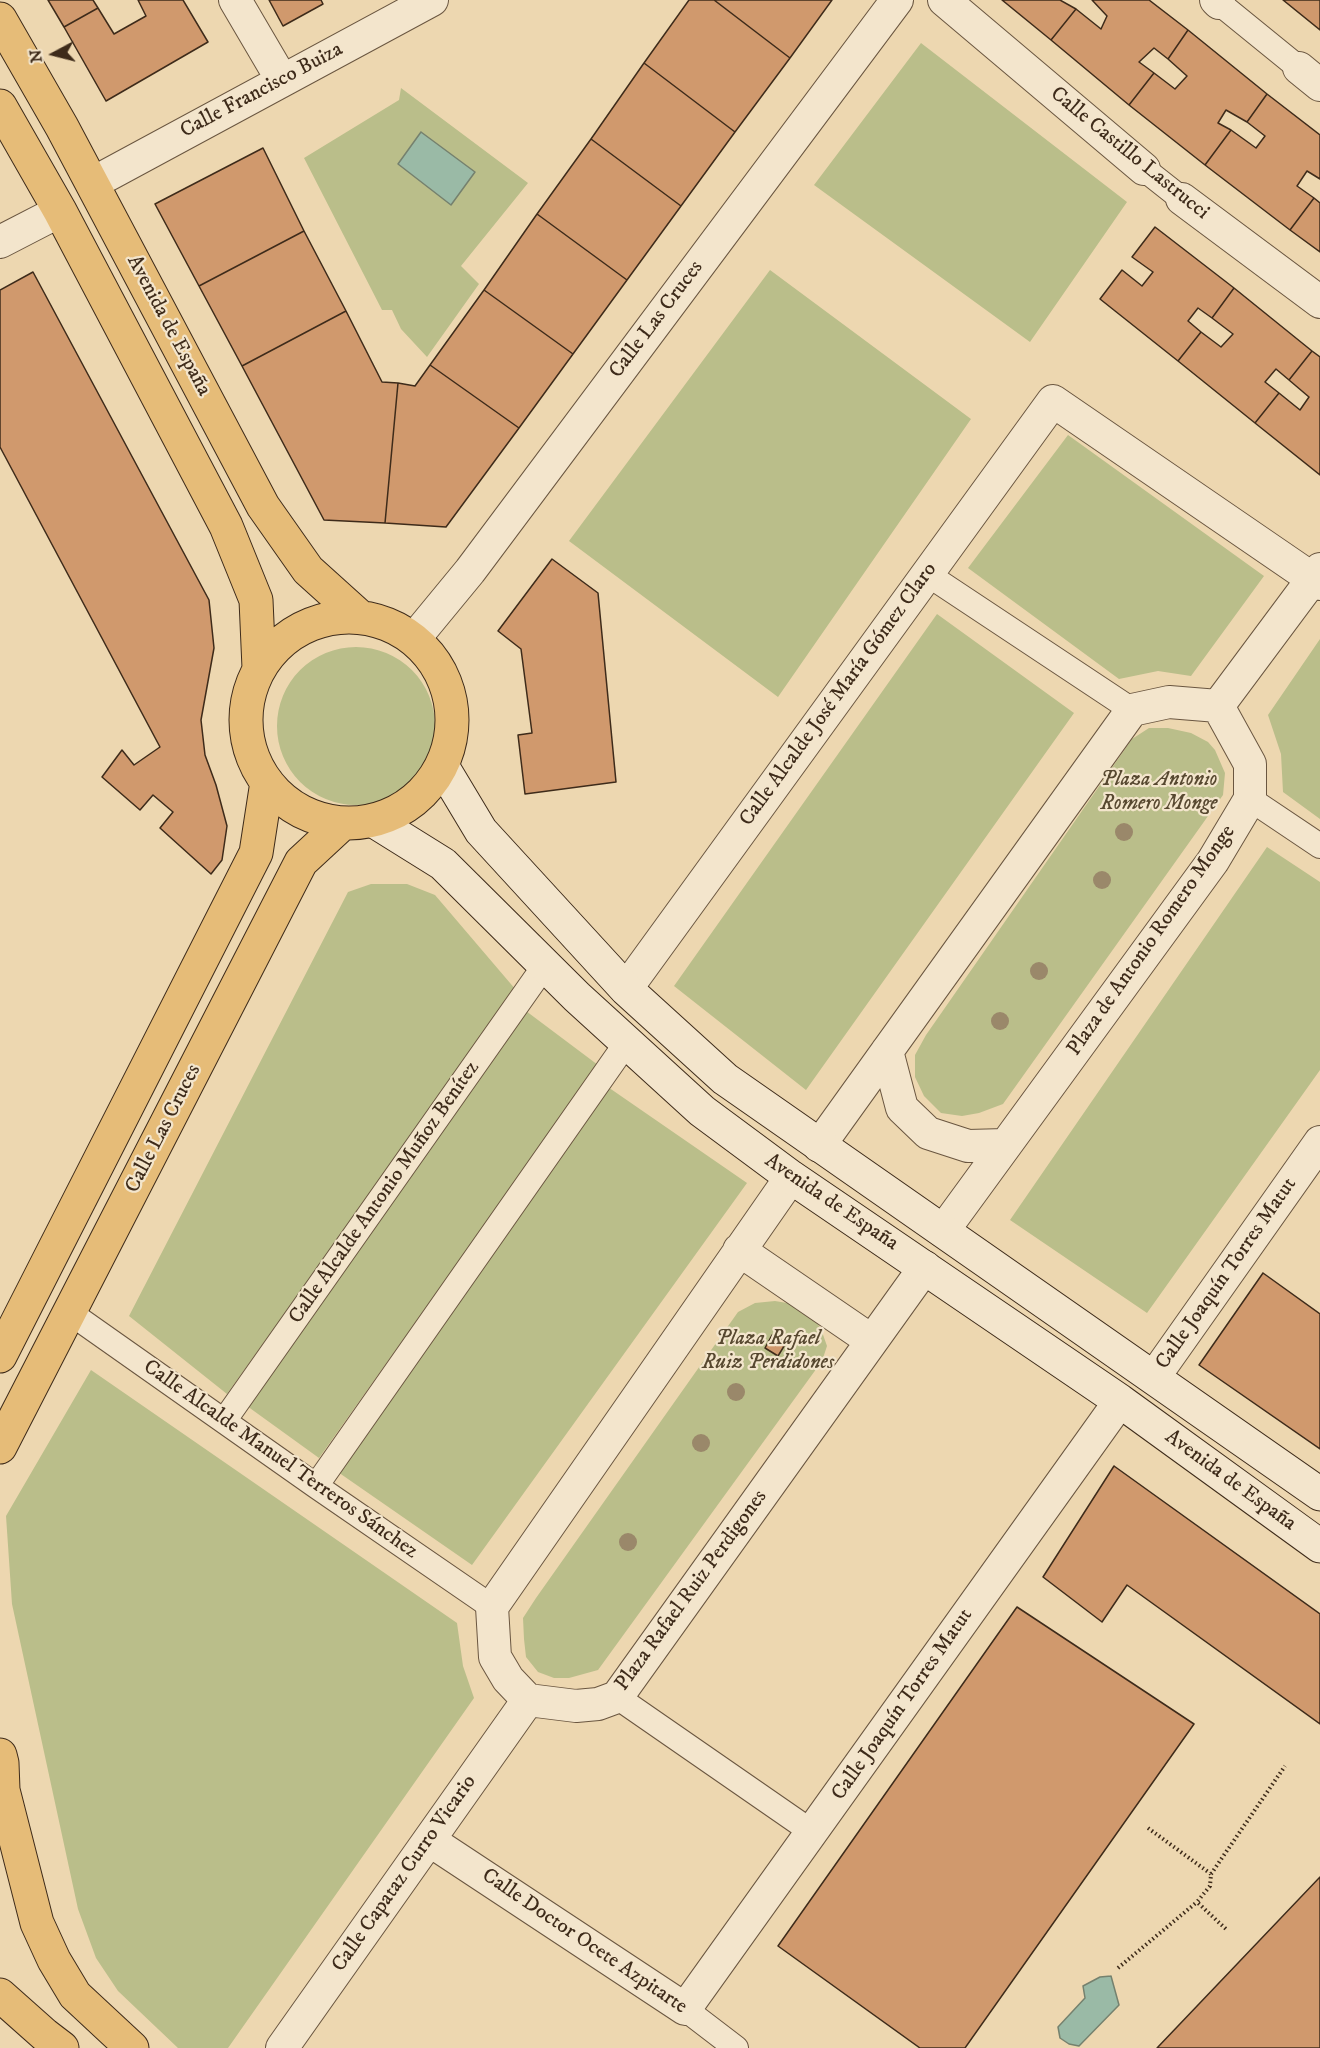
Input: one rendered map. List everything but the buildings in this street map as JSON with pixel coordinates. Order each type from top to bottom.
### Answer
[{"type":"main road","name":"Avenida de España","points":[[0,19],[93,183],[263,506],[308,570],[359,616]]},
{"type":"main road","name":"Avenida de España","points":[[0,106],[60,211],[226,526],[255,600],[259,669]]},
{"type":"main road","points":[[359,616],[388,623],[414,639],[437,665],[451,697],[452,733],[442,766],[425,791],[402,809],[358,822],[314,817],[288,803],[267,782],[252,756],[246,727],[248,696],[259,669],[277,645],[301,628],[329,618],[359,616]]},
{"type":"main road","name":"Avenida de España","points":[[442,766],[481,831],[626,989],[725,1079],[1320,1494]]},
{"type":"main road","name":"Calle Las Cruces","points":[[0,1356],[256,853],[267,782]]},
{"type":"main road","name":"Avenida de España","points":[[358,822],[443,864],[545,965],[702,1111],[791,1177],[1120,1401],[1320,1546]]},
{"type":"main road","name":"Calle Las Cruces","points":[[0,1447],[301,862],[358,822]]},
{"type":"main road","points":[[0,1755],[2,1796],[37,1923],[54,1960],[75,1995],[132,2048]]},
{"type":"main road","points":[[0,1995],[62,2048]]},
{"type":"street","points":[[235,0],[282,80]]},
{"type":"street","name":"Calle Francisco Buiza","points":[[93,183],[432,0]]},
{"type":"street","name":"Calle Las Cruces","points":[[414,639],[470,571],[897,0]]},
{"type":"street","name":"Calle Castillo Lastrucci","points":[[944,0],[1144,169],[1320,302]]},
{"type":"street","points":[[1218,2],[1309,76]]},
{"type":"street","points":[[0,242],[60,211]]},
{"type":"street","name":"Calle Alcalde José María Gómez Claro","points":[[626,989],[1053,401],[1318,577]]},
{"type":"street","points":[[927,574],[1132,710]]},
{"type":"street","points":[[1218,706],[1318,577]]},
{"type":"street","points":[[819,1146],[1132,710],[1168,702],[1218,706]]},
{"type":"street","points":[[1218,706],[1250,764],[1250,799],[1320,846]]},
{"type":"street","name":"Plaza de Antonio Romero Monge","points":[[943,1231],[1213,861],[1250,799]]},
{"type":"street","name":"Calle Alcalde Antonio Muñoz Benítez","points":[[224,1421],[545,965]]},
{"type":"street","points":[[316,1486],[627,1042]]},
{"type":"street","points":[[887,1051],[902,1108],[928,1133],[968,1146],[1005,1145]]},
{"type":"street","name":"Calle Joaquín Torres Matut","points":[[1155,1377],[1320,1142]]},
{"type":"street","points":[[528,1700],[508,1679],[495,1657],[492,1607],[791,1177]]},
{"type":"street","points":[[739,1250],[872,1341]]},
{"type":"street","name":"Plaza Rafael Ruiz Perdigones","points":[[528,1700],[576,1706],[598,1704],[617,1697],[925,1267]]},
{"type":"street","name":"Calle Alcalde Manuel Terreros Sánchez","points":[[69,1312],[492,1607]]},
{"type":"street","name":"Calle Joaquín Torres Matut","points":[[686,2009],[1120,1401]]},
{"type":"street","points":[[617,1697],[812,1832]]},
{"type":"street","name":"Calle Capataz Curro Vicario","points":[[282,2048],[528,1700]]},
{"type":"street","name":"Calle Doctor Ocete Azpitarte","points":[[429,1840],[686,2009],[736,2048]]},
{"type":"path","points":[[1118,1968],[1197,1902],[1210,1886],[1211,1874],[1285,1766]]},
{"type":"path","points":[[1148,1828],[1211,1874]]},
{"type":"path","points":[[1197,1902],[1227,1930]]},
{"type":"green space","points":[[921,43],[1127,202],[1030,342],[814,185]]},
{"type":"green space","points":[[401,88],[528,183],[461,266],[479,284],[427,357],[401,329],[392,310],[382,310],[304,158],[399,100]]},
{"type":"green space","points":[[770,270],[971,419],[778,697],[569,541]]},
{"type":"green space","points":[[1068,435],[1264,576],[1191,676],[1158,671],[1119,679],[968,568]]},
{"type":"green space","points":[[937,614],[1074,713],[806,1090],[674,986]]},
{"type":"green space","points":[[1320,639],[1320,819],[1283,792],[1281,754],[1268,715]]},
{"type":"green space","points":[[356,647],[386,653],[412,670],[429,696],[435,726],[429,756],[412,782],[386,799],[356,805],[326,799],[300,782],[283,756],[277,726],[283,696],[300,670],[326,653]]},
{"type":"green space","name":"Plaza Antonio Romero Monge","points":[[1149,728],[1168,728],[1191,733],[1208,742],[1215,750],[1225,773],[1223,795],[1003,1104],[979,1113],[962,1116],[941,1113],[924,1096],[915,1077],[915,1055],[926,1035],[1132,739]]},
{"type":"green space","points":[[1267,847],[1320,882],[1320,1070],[1147,1313],[1010,1220]]},
{"type":"green space","points":[[371,884],[407,884],[435,895],[516,990],[227,1394],[129,1316],[348,892]]},
{"type":"green space","points":[[522,1008],[598,1065],[319,1458],[247,1406]]},
{"type":"green space","points":[[605,1085],[747,1183],[472,1565],[335,1470]]},
{"type":"green space","name":"Plaza Rafael Ruiz Perdidones","points":[[775,1301],[799,1305],[811,1314],[821,1329],[827,1346],[822,1361],[598,1670],[569,1678],[554,1678],[538,1672],[526,1657],[523,1618],[738,1312],[755,1303]]},
{"type":"green space","points":[[91,1370],[457,1623],[463,1666],[474,1698],[228,2048],[178,2048],[118,1991],[96,1958],[78,1909],[12,1604],[6,1516]]},
{"type":"shaded area","points":[[421,132],[475,172],[451,205],[398,164]]},
{"type":"shaded area","points":[[1111,1976],[1119,2005],[1079,2046],[1069,2044],[1060,2038],[1058,2027],[1085,1998],[1083,1986],[1100,1977]]}]
